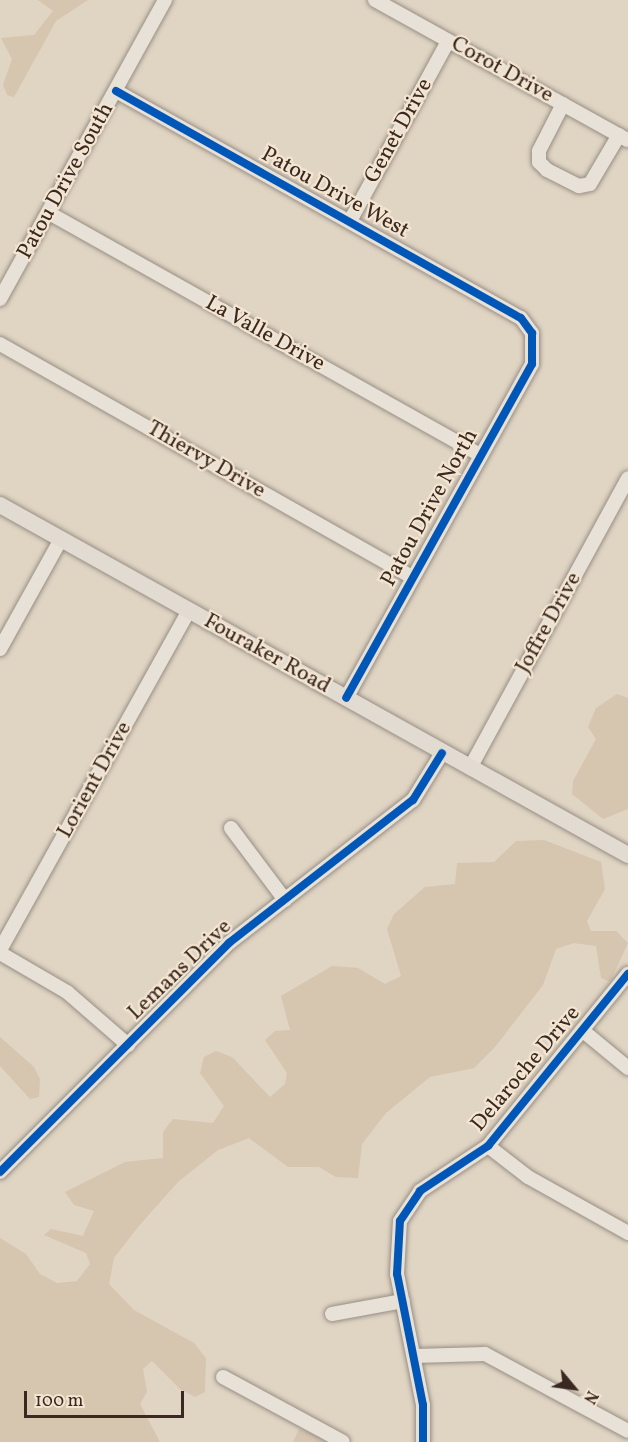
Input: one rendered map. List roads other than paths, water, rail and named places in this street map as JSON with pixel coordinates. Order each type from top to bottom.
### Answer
[{"type":"main road","name":"Fouraker Road","points":[[0,505],[628,855]]},
{"type":"street","name":"Patou Drive South","points":[[0,299],[165,0]]},
{"type":"street","name":"Corot Drive","points":[[375,0],[624,138]]},
{"type":"street","name":"Genet Drive","points":[[350,221],[448,41]]},
{"type":"street","name":"Patou Drive West","points":[[116,91],[521,318],[532,333]]},
{"type":"street","points":[[563,104],[539,151],[539,162],[547,170],[579,186],[590,184],[624,138]]},
{"type":"street","name":"La Valle Drive","points":[[49,213],[480,455]]},
{"type":"street","name":"Patou Drive North","points":[[346,698],[532,364],[532,333]]},
{"type":"street","name":"Thiervy Drive","points":[[0,344],[412,577]]},
{"type":"street","name":"Joffre Drive","points":[[470,768],[628,478]]},
{"type":"street","points":[[0,648],[61,539]]},
{"type":"street","name":"Lorient Drive","points":[[0,951],[189,610]]},
{"type":"street","name":"Lemans Drive","points":[[2,1167],[229,943],[413,800],[442,753]]},
{"type":"street","points":[[231,828],[285,900]]},
{"type":"street","points":[[0,951],[67,992],[128,1045]]},
{"type":"street","name":"Delaroche Drive","points":[[423,1442],[414,1356],[403,1301],[396,1236],[405,1210],[420,1191],[488,1146],[628,974]]},
{"type":"street","points":[[582,1030],[628,1068]]},
{"type":"street","points":[[488,1146],[528,1177],[628,1233]]},
{"type":"street","points":[[332,1314],[403,1301]]},
{"type":"street","points":[[414,1356],[485,1354],[628,1431]]},
{"type":"street","points":[[223,1377],[343,1442]]}]
